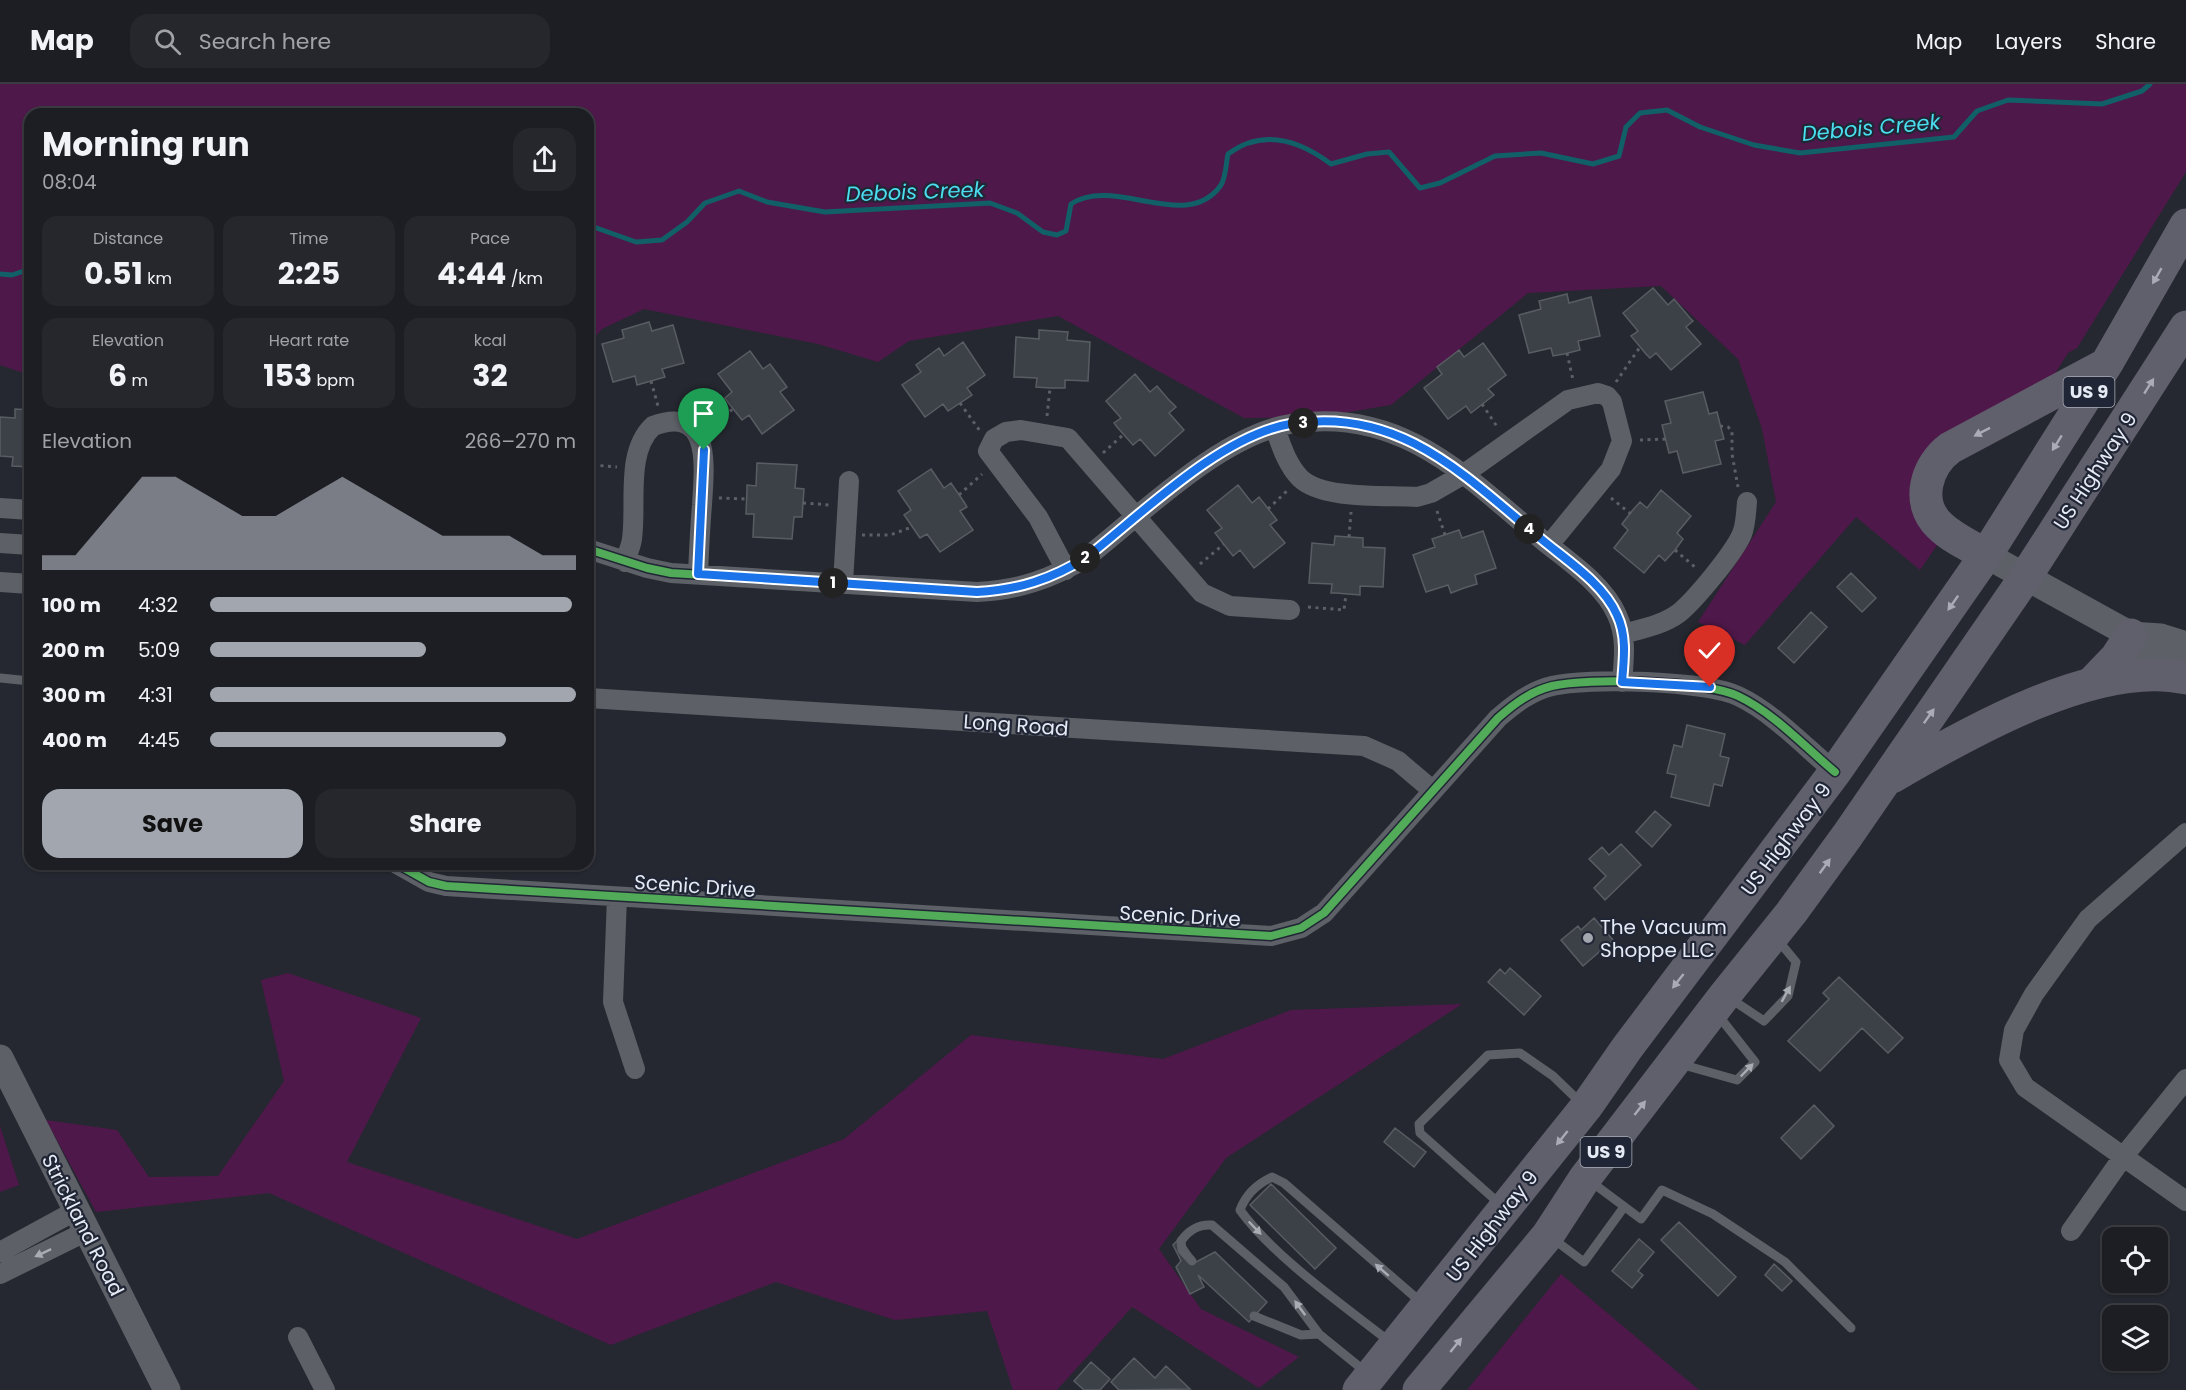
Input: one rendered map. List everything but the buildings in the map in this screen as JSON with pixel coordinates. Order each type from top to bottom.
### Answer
[{"type":"highway","name":"US Highway 9","points":[[1365,1383],[1586,1107],[1627,1048],[1835,772],[1986,555],[2107,363],[2186,225]]},
{"type":"highway","name":"US Highway 9","points":[[1419,1390],[1548,1235],[1585,1178],[1841,845],[2026,576],[2186,327]]},
{"type":"highway","points":[[1986,555],[1938,524],[1926,499],[1926,484],[1930,470],[1941,455],[1950,448],[2107,363]]},
{"type":"highway","points":[[2092,683],[2116,658],[2132,635]]},
{"type":"highway","points":[[1884,781],[1959,738],[2092,683],[2145,674],[2168,674],[2186,678]]},
{"type":"street","points":[[1275,428],[1286,459],[1299,478],[1313,488],[1328,492],[1418,497],[1431,494],[1464,474],[1568,400],[1598,393],[1606,396],[1614,408],[1622,441],[1618,456],[1611,469],[1549,545]]},
{"type":"street","points":[[594,551],[625,562],[663,571],[843,584],[1001,591],[1025,586],[1066,570],[1226,449],[1275,428],[1316,421],[1361,424],[1413,441],[1464,474],[1549,545],[1606,597],[1617,615],[1623,634],[1625,648],[1622,682]]},
{"type":"street","points":[[625,562],[632,541],[636,468],[642,441],[653,426],[677,422],[694,430],[704,450],[698,574]]},
{"type":"street","points":[[1066,570],[1038,516],[988,451],[994,439],[1006,432],[1021,430],[1068,438],[1202,592],[1230,606],[1290,610]]},
{"type":"street","points":[[843,584],[849,481]]},
{"type":"street","points":[[1623,634],[1657,624],[1678,613],[1690,602],[1733,549],[1742,533],[1743,494]]},
{"type":"street","points":[[0,508],[24,510]]},
{"type":"street","points":[[0,543],[24,545]]},
{"type":"street","points":[[1986,555],[2132,635],[2147,654],[2186,667]]},
{"type":"street","points":[[0,582],[24,584]]},
{"type":"street","points":[[2132,635],[2161,638],[2186,645]]},
{"type":"street","name":"Scenic Drive","points":[[408,870],[429,882],[446,886],[1271,936],[1301,928],[1324,913],[1431,789],[1498,718],[1525,697],[1550,686],[1577,681],[1710,687],[1740,697],[1774,720],[1835,772]]},
{"type":"street","name":"Long Road","points":[[594,698],[1364,746],[1398,761],[1431,789]]},
{"type":"street","points":[[2186,833],[2088,919],[2034,994],[2014,1030],[2009,1060],[2025,1087],[2186,1201]]},
{"type":"street","points":[[617,897],[613,1002],[635,1069]]},
{"type":"street","name":"Strickland Road","points":[[0,1058],[80,1222],[167,1390]]},
{"type":"street","points":[[2071,1231],[2123,1157],[2186,1079]]},
{"type":"street","points":[[0,1252],[80,1222]]},
{"type":"street","points":[[0,1274],[80,1222]]},
{"type":"street","points":[[298,1336],[325,1390]]},
{"type":"lane","points":[[0,678],[24,680]]},
{"type":"lane","points":[[1719,1002],[1764,1021],[1788,996],[1796,962],[1773,935]]},
{"type":"lane","points":[[1674,1063],[1737,1080],[1755,1062],[1719,1002]]},
{"type":"lane","points":[[1505,1208],[1420,1133],[1419,1124],[1488,1054],[1520,1053],[1553,1076],[1586,1107]]},
{"type":"lane","points":[[1396,1347],[1322,1289],[1252,1227],[1240,1210],[1245,1198],[1260,1183],[1272,1177],[1284,1183],[1385,1273],[1427,1307]]},
{"type":"lane","points":[[1585,1178],[1641,1219],[1662,1190],[1713,1214],[1785,1262],[1851,1328]]},
{"type":"lane","points":[[1548,1235],[1584,1262],[1624,1207]]},
{"type":"lane","points":[[1192,1261],[1182,1250],[1181,1241],[1188,1232],[1202,1224],[1212,1225],[1284,1287],[1319,1334],[1365,1383]]},
{"type":"lane","points":[[1254,1316],[1301,1335],[1319,1334]]},
{"type":"path","points":[[1606,396],[1640,347]]},
{"type":"path","points":[[1567,353],[1571,373]]},
{"type":"path","points":[[651,381],[656,398]]},
{"type":"path","points":[[1047,408],[1050,388]]},
{"type":"path","points":[[960,403],[971,419]]},
{"type":"path","points":[[1482,404],[1494,422]]},
{"type":"path","points":[[717,421],[733,409]]},
{"type":"path","points":[[1720,426],[1728,427],[1732,431],[1732,454],[1743,494]]},
{"type":"path","points":[[1109,447],[1124,434]]},
{"type":"path","points":[[1646,440],[1666,439]]},
{"type":"path","points":[[594,465],[613,467]]},
{"type":"path","points":[[959,495],[978,478]]},
{"type":"path","points":[[1431,494],[1445,535]]},
{"type":"path","points":[[1268,509],[1282,495]]},
{"type":"path","points":[[726,498],[747,499]]},
{"type":"path","points":[[1616,501],[1631,513]]},
{"type":"path","points":[[803,503],[822,504]]},
{"type":"path","points":[[1349,537],[1350,517]]},
{"type":"path","points":[[873,535],[890,535],[912,527]]},
{"type":"path","points":[[1205,560],[1224,544]]},
{"type":"path","points":[[1675,550],[1691,563]]},
{"type":"path","points":[[1290,610],[1291,605],[1342,610],[1346,594]]},
{"type":"shaded area","points":[[0,84],[2186,84],[2186,172],[2077,348],[2068,353],[2049,383],[1938,444],[1940,541],[1920,570],[1856,517],[1745,645],[1698,622],[1776,502],[1762,429],[1738,359],[1661,286],[1528,293],[1391,405],[1319,417],[1244,418],[1058,316],[909,341],[878,362],[818,344],[644,309],[602,329],[594,338],[594,108],[24,108],[24,373],[0,365]]},
{"type":"shaded area","points":[[288,973],[421,1018],[347,1162],[577,1239],[844,1139],[971,1035],[1163,1059],[1291,1010],[1462,1004],[1226,1158],[1159,1249],[1201,1309],[1299,1357],[1259,1388],[1132,1307],[1057,1390],[1013,1390],[987,1311],[895,1320],[776,1282],[611,1345],[269,1193],[96,1212],[46,1120],[117,1130],[149,1177],[218,1176],[284,1081],[261,980]]},
{"type":"shaded area","points":[[0,1126],[19,1185],[0,1192]]},
{"type":"shaded area","points":[[1561,1274],[1699,1390],[1467,1390]]},
{"type":"waterway","name":"Debois Creek","points":[[594,227],[636,242],[662,240],[687,222],[705,203],[739,191],[767,202],[825,212],[990,203],[1017,213],[1043,232],[1057,235],[1066,231],[1071,204],[1089,197],[1129,198],[1170,205],[1189,205],[1207,199],[1223,182],[1228,154],[1254,141],[1268,139],[1294,143],[1331,164],[1367,154],[1389,152],[1420,188],[1440,183],[1495,156],[1541,153],[1593,164],[1619,156],[1626,127],[1640,113],[1667,110],[1700,127],[1754,145],[1800,153],[1954,137],[1977,111],[2008,100],[2102,104],[2142,91],[2150,84]]},
{"type":"waterway","name":"Debois Creek","points":[[0,274],[12,275],[24,271]]},
{"type":"cycle path","points":[[594,551],[647,568],[671,573],[977,592],[1007,589],[1048,577],[1087,557],[1183,478],[1237,444],[1263,431],[1290,424],[1329,421],[1364,425],[1397,435],[1427,450],[1456,469],[1593,582],[1611,603],[1620,623],[1624,648],[1622,682]]},
{"type":"cycle path","points":[[408,870],[429,882],[446,886],[1271,936],[1301,928],[1324,913],[1498,718],[1523,699],[1544,688],[1569,683],[1618,681],[1675,684],[1722,691],[1738,696],[1764,712],[1835,772]]},
{"type":"place","name":"The Vacuum Shoppe LLC","points":[[1588,938]]},
{"type":"route","points":[[704,450],[698,574],[977,592],[1001,591],[1025,586],[1066,570],[1087,557],[1210,459],[1244,439],[1289,424],[1316,421],[1361,424],[1387,431],[1434,452],[1464,474],[1597,587],[1617,615],[1623,634],[1625,648],[1622,682],[1710,687]]}]
